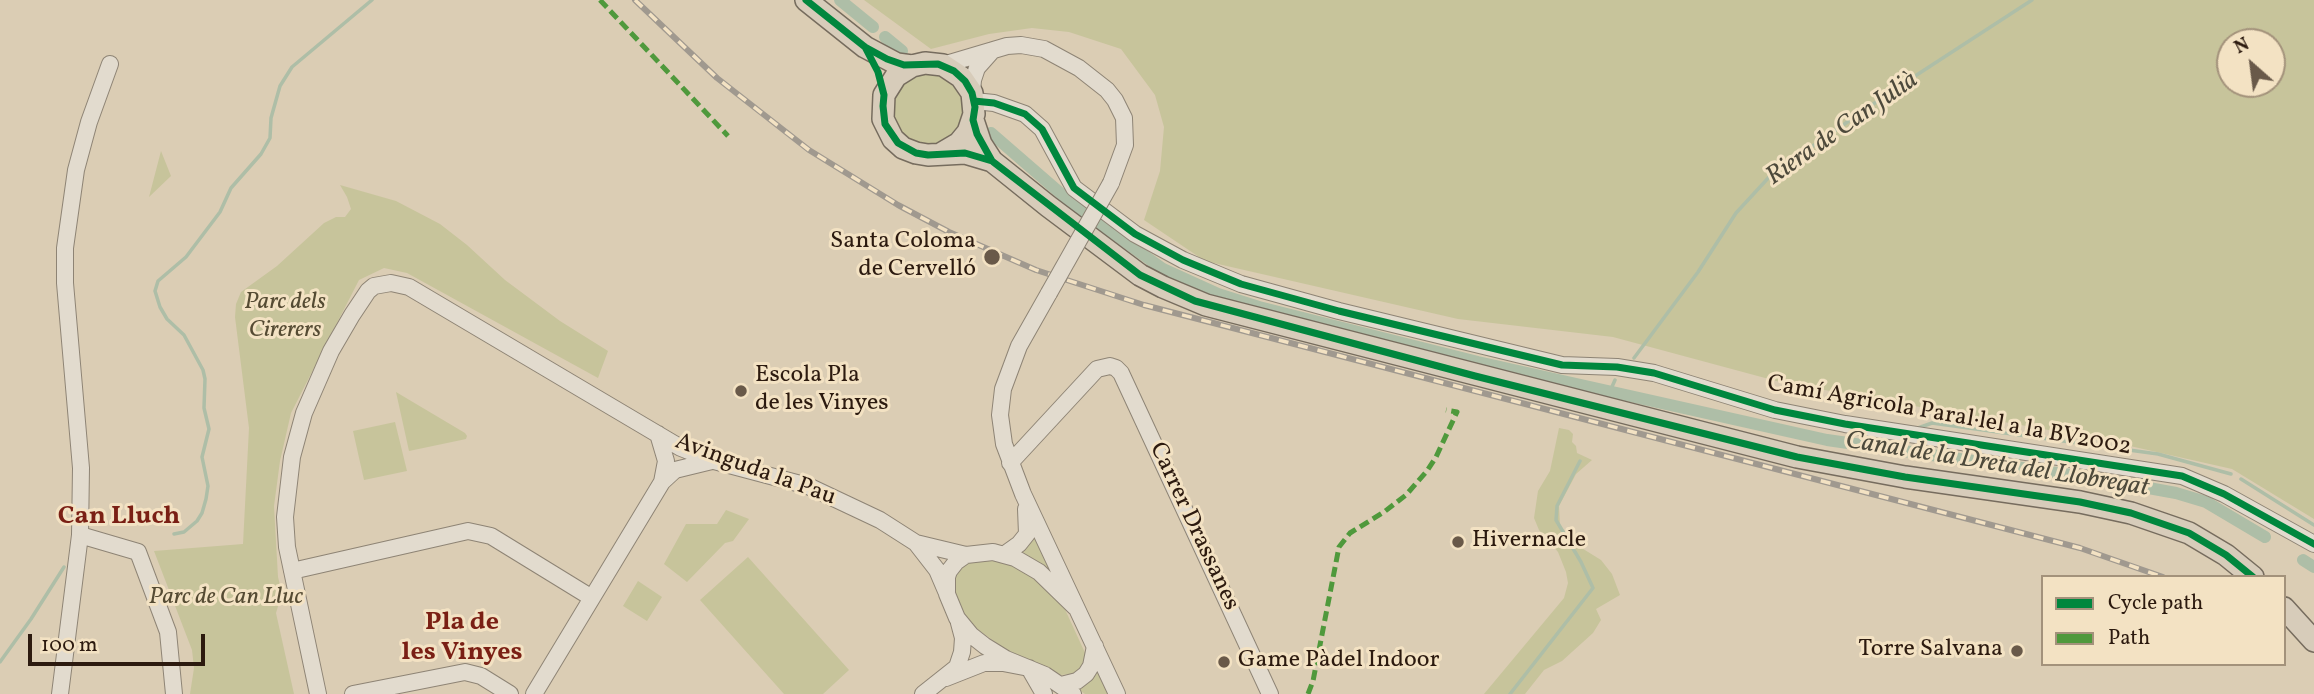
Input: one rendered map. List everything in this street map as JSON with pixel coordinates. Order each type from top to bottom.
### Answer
[{"type":"main road","points":[[806,0],[865,47],[897,64],[912,66]]},
{"type":"main road","points":[[865,47],[878,72],[884,95],[883,119],[893,139],[903,148],[928,155],[965,153],[992,161]]},
{"type":"main road","points":[[884,95],[896,76],[912,66],[925,63],[943,65],[961,77],[973,105],[981,144],[992,161],[1140,275],[1163,288],[1206,305],[1797,457],[1905,477],[2080,502],[2132,513],[2189,533],[2226,555],[2251,575]]},
{"type":"main road","points":[[942,153],[963,139],[973,105]]},
{"type":"main road","points":[[2286,610],[2314,641]]},
{"type":"street","points":[[943,65],[993,50],[1021,45],[1044,50],[1079,68],[1107,90],[1121,110],[1126,135],[1123,155],[1111,183],[1019,346],[1003,389],[1000,415],[1010,463],[1117,694]]},
{"type":"street","points":[[973,105],[972,80],[977,68],[993,50]]},
{"type":"street","points":[[60,694],[80,535],[81,468],[65,283],[65,248],[76,170],[89,122],[110,64]]},
{"type":"street","name":"Camí Agricola Paral·lel a la BV2002","points":[[973,105],[994,103],[1025,114],[1042,129],[1074,188],[1135,234],[1183,260],[1241,284],[1339,311],[1562,365],[1617,367],[1654,373],[1775,410],[1833,422],[2182,476],[2224,494],[2314,544]]},
{"type":"street","name":"Avinguda la Pau","points":[[292,571],[287,547],[286,507],[292,457],[301,421],[331,351],[368,291],[382,284],[400,283],[681,448],[714,461],[808,486],[880,520],[916,543],[966,555],[982,552],[1005,554]]},
{"type":"street","name":"Carrer Drassanes","points":[[1010,463],[1097,369],[1110,366],[1121,373],[1270,694]]},
{"type":"street","points":[[658,434],[666,461],[662,482]]},
{"type":"street","points":[[534,694],[662,482],[675,470],[714,461]]},
{"type":"street","points":[[1024,496],[1027,534],[1005,554],[1039,572],[1075,607]]},
{"type":"street","points":[[318,694],[292,571],[468,531],[491,536],[592,598]]},
{"type":"street","points":[[80,535],[138,552],[168,632],[174,694]]},
{"type":"street","points":[[916,543],[937,570],[963,638],[957,667],[923,694]]},
{"type":"street","points":[[947,594],[948,570],[966,555]]},
{"type":"street","points":[[957,618],[971,635],[985,646],[1067,690],[1086,674],[1091,666],[1095,646]]},
{"type":"street","points":[[946,678],[984,663],[1003,663],[1029,668],[1044,694]]},
{"type":"street","points":[[354,694],[465,671],[481,676],[510,694]]},
{"type":"green space","points":[[864,0],[2314,0],[2314,519],[2232,469],[2099,439],[1780,382],[1613,337],[1458,319],[1205,261],[1144,220],[1160,171],[1164,127],[1155,95],[1121,49],[1069,32],[1032,28],[989,34],[931,49]]},
{"type":"green space","points":[[932,70],[963,91],[966,116],[954,137],[931,147],[907,140],[892,120],[892,95],[908,76]]},
{"type":"green space","points":[[161,151],[171,176],[149,197]]},
{"type":"green space","name":"Parc dels Cirerers","points":[[340,185],[396,201],[440,224],[505,280],[560,321],[608,351],[598,378],[407,273],[384,268],[359,280],[291,413],[280,461],[274,506],[278,577],[282,593],[276,613],[294,694],[190,694],[194,668],[192,650],[154,551],[243,544],[249,428],[235,317],[236,304],[241,292],[277,266],[324,223],[336,217],[345,217],[351,209]]},
{"type":"green space","points":[[396,392],[465,433],[466,439],[409,451]]},
{"type":"green space","points":[[395,422],[407,471],[364,480],[353,431]]},
{"type":"green space","points":[[1559,428],[1569,430],[1573,434],[1572,442],[1577,453],[1592,460],[1576,474],[1559,506],[1560,526],[1580,547],[1601,560],[1612,574],[1620,595],[1596,609],[1601,620],[1593,633],[1562,661],[1544,670],[1525,694],[1484,694],[1564,598],[1568,583],[1566,572],[1558,552],[1539,530],[1534,518],[1538,491],[1550,471]]},
{"type":"green space","points":[[726,510],[749,519],[733,541],[725,543],[687,582],[664,564],[686,524],[717,524]]},
{"type":"green space","points":[[1034,535],[1051,570],[1021,553]]},
{"type":"green space","points":[[748,557],[849,670],[823,694],[784,694],[700,600]]},
{"type":"green space","points":[[987,560],[1009,563],[1027,571],[1063,605],[1086,655],[1086,661],[1078,673],[1061,675],[1005,649],[973,626],[964,616],[955,596],[954,578],[962,566],[969,562]]},
{"type":"green space","points":[[638,581],[662,597],[647,621],[623,606]]},
{"type":"green space","points":[[1098,673],[1101,674],[1110,694],[1085,694],[1081,691],[1080,688]]},
{"type":"waterway","points":[[174,534],[184,532],[202,513],[208,486],[202,457],[209,429],[204,408],[203,370],[184,335],[167,319],[160,307],[155,291],[158,281],[186,257],[220,212],[231,188],[261,154],[270,138],[271,118],[280,86],[292,67],[372,0]]},
{"type":"waterway","name":"Canal de la Dreta del Llobregat","points":[[840,0],[873,27]]},
{"type":"waterway","name":"Riera de Can Julià","points":[[1634,358],[1698,272],[1736,213],[1771,175],[1892,91],[2032,0]]},
{"type":"waterway","name":"Canal de la Dreta del Llobregat","points":[[885,37],[902,51]]},
{"type":"waterway","name":"Canal de la Dreta del Llobregat","points":[[991,133],[1074,205],[1163,269],[1218,294],[1259,307],[1478,362],[1827,440],[2099,479],[2176,493],[2206,502],[2265,537]]},
{"type":"waterway","name":"Canal de la Dreta del Llobregat","points":[[1607,398],[1615,380]]},
{"type":"waterway","points":[[1918,428],[1932,423],[2158,454],[2231,474]]},
{"type":"waterway","points":[[1900,452],[1908,439]]},
{"type":"waterway","points":[[1510,694],[1593,588],[1556,520],[1557,506],[1580,461]]},
{"type":"waterway","points":[[2241,479],[2314,525]]},
{"type":"waterway","name":"Canal de la Dreta del Llobregat","points":[[2303,560],[2314,567]]},
{"type":"waterway","points":[[0,662],[64,567]]},
{"type":"railway","points":[[635,0],[717,78],[809,150],[898,205],[949,232],[1036,270],[1144,305],[2080,548],[2157,575]]},
{"type":"marked path","points":[[600,0],[728,136]]},
{"type":"marked path","points":[[1308,694],[1313,681],[1339,547],[1350,533],[1406,495],[1427,471],[1457,412],[1446,410]]},
{"type":"cycle path","points":[[806,0],[865,47],[887,59],[904,65],[938,64],[954,71],[965,81],[972,93],[975,107],[973,120],[977,134],[992,161],[1140,275],[1195,301],[1475,376],[1797,457],[1905,477],[2080,502],[2131,513],[2189,533],[2226,555],[2251,575]]},
{"type":"cycle path","points":[[865,47],[878,72],[884,95],[885,124],[898,143],[916,153],[965,153],[992,161]]},
{"type":"cycle path","points":[[974,101],[994,103],[1025,114],[1042,129],[1074,188],[1135,234],[1183,260],[1241,284],[1339,311],[1562,365],[1617,367],[1654,373],[1775,410],[1845,424],[2182,476],[2224,494],[2314,544]]},
{"type":"place","name":"Santa Coloma de Cervelló","points":[[992,257]]},
{"type":"place","name":"Escola Pla de les Vinyes","points":[[741,391]]},
{"type":"place","name":"Hivernacle","points":[[1458,542]]},
{"type":"place","name":"Torre Salvana","points":[[2017,651]]},
{"type":"place","name":"Game Pàdel Indoor","points":[[1224,662]]},
{"type":"district","name":"Can Lluch","points":[[119,518]]},
{"type":"district","name":"Pla de les Vinyes","points":[[462,639]]},
{"type":"park label","name":"Parc de Can Lluc","points":[[226,599]]}]
